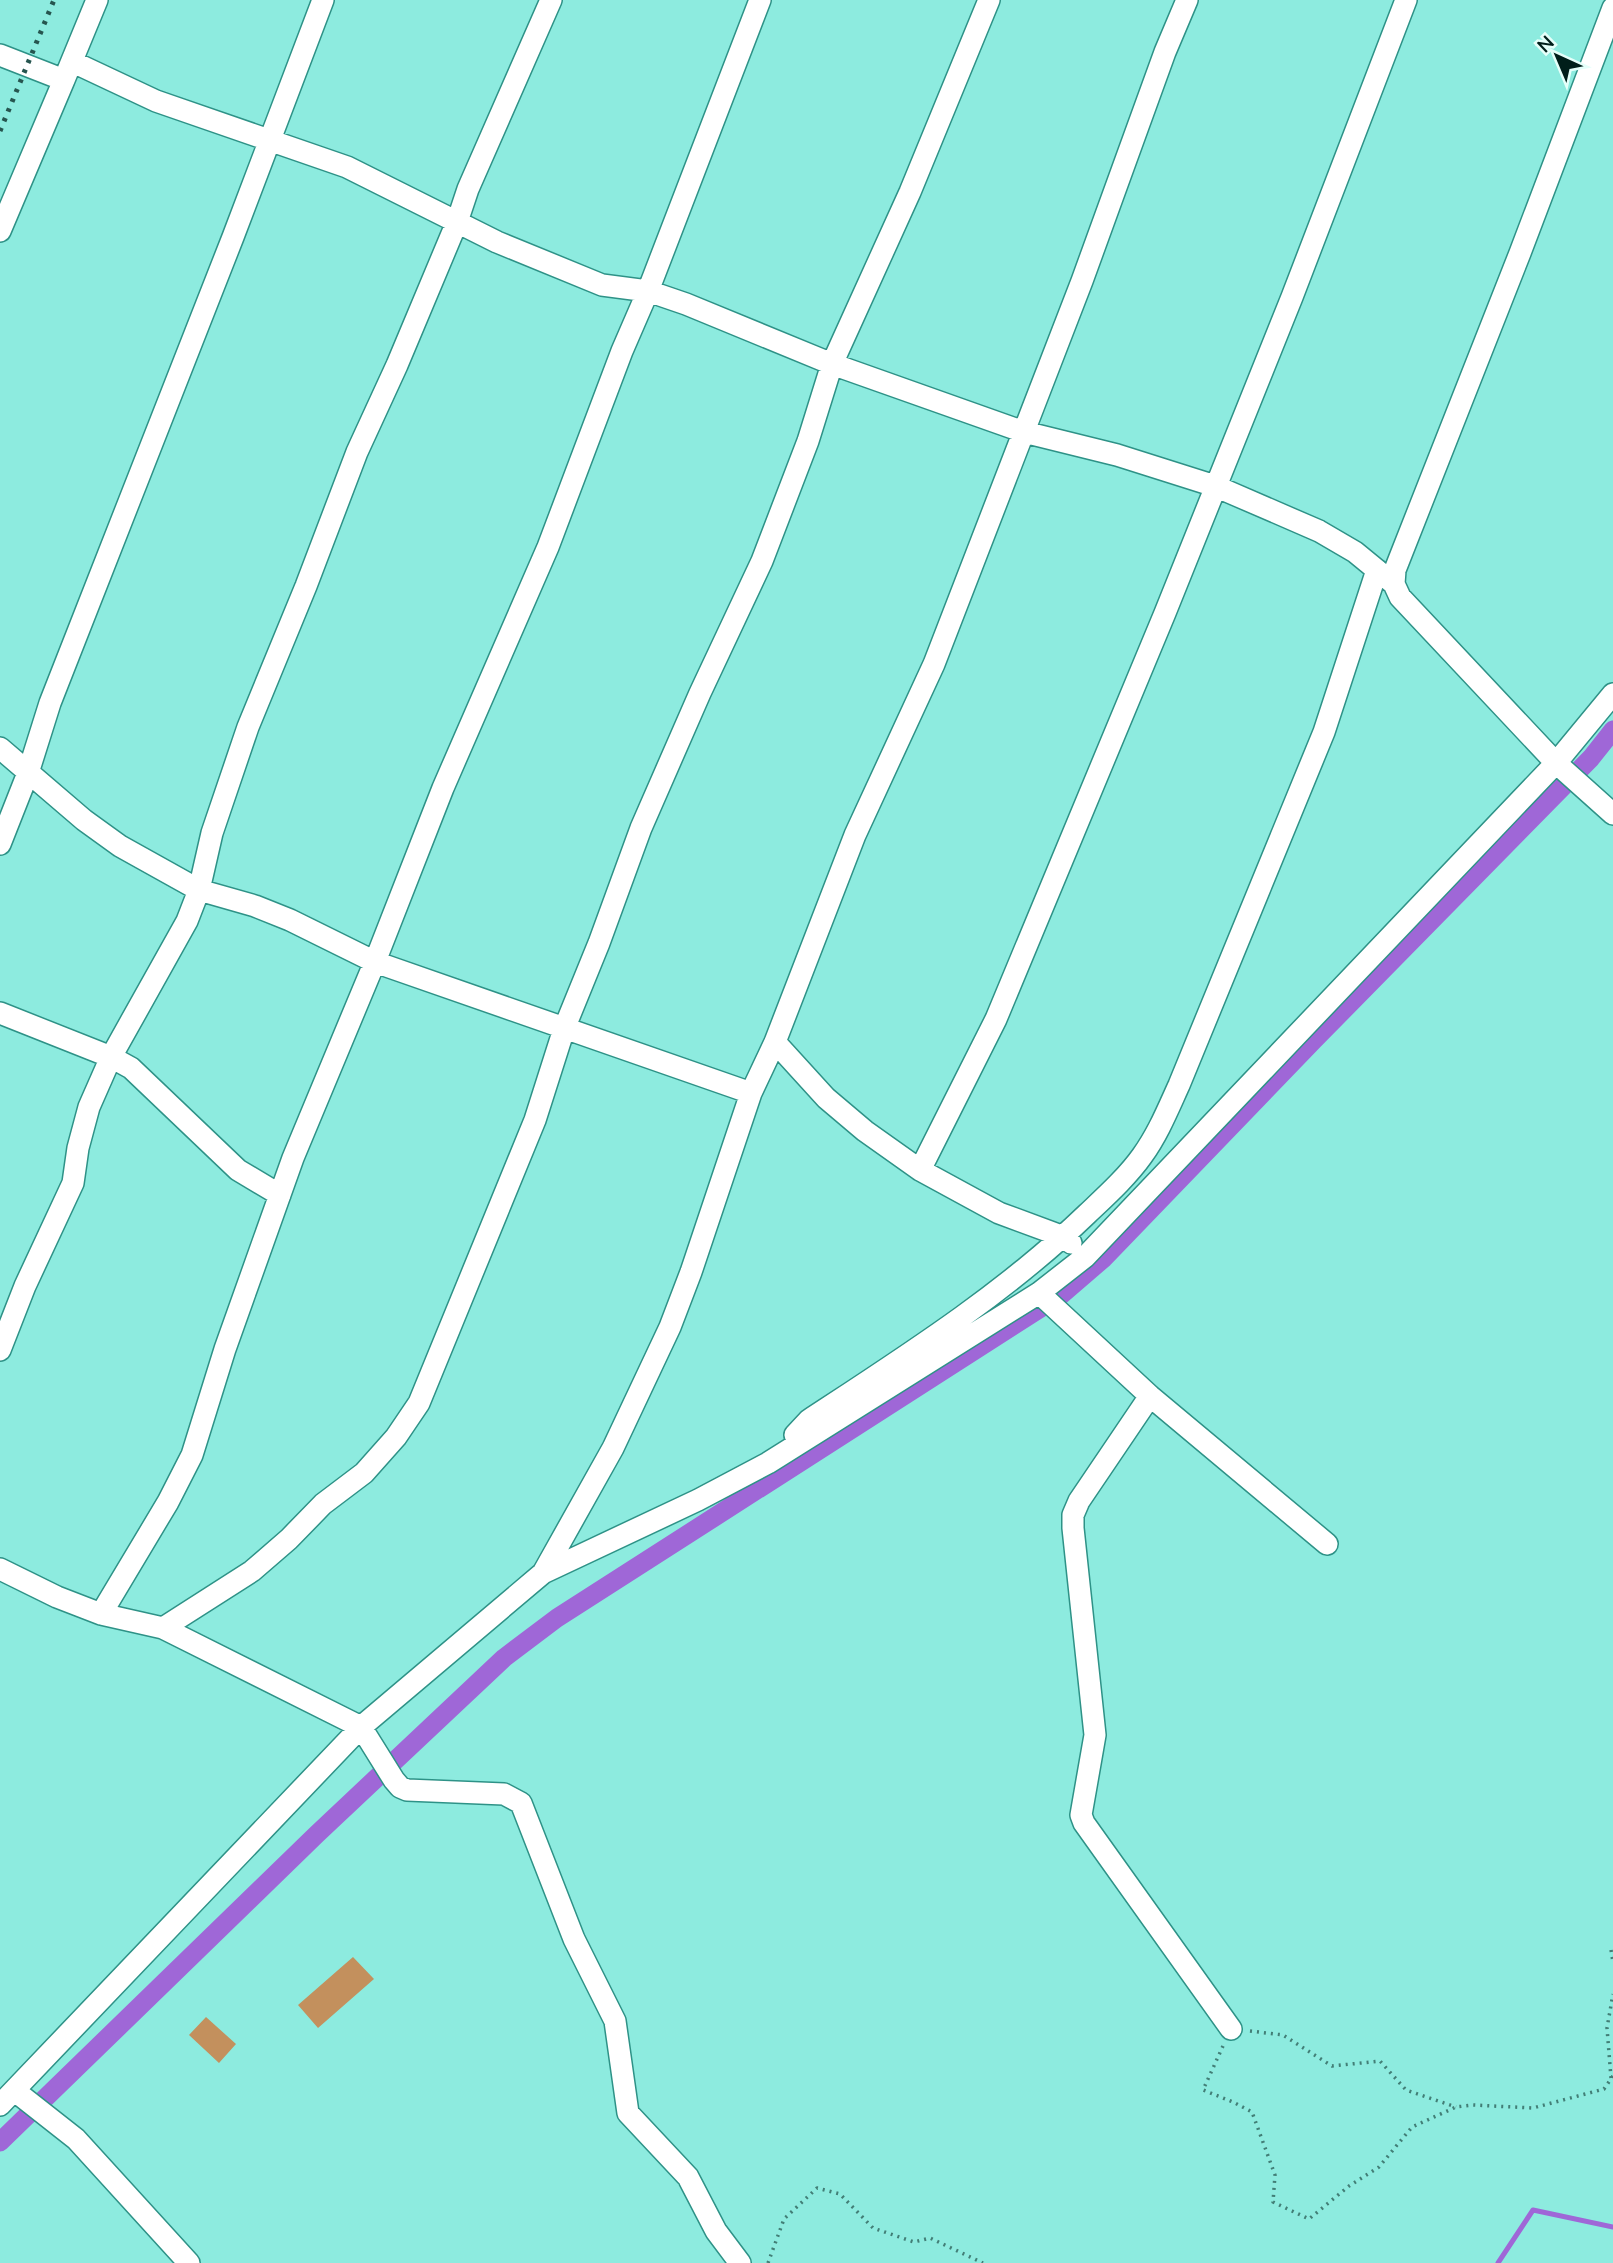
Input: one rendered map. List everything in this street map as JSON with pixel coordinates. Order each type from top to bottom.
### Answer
[{"type":"street","points":[[0,231],[97,0]]},
{"type":"street","points":[[0,844],[50,703],[323,0]]},
{"type":"street","points":[[0,1350],[25,1286],[73,1183],[78,1148],[89,1107],[111,1057],[187,921],[199,890],[212,833],[248,727],[357,452],[397,365],[457,222],[468,189],[551,0]]},
{"type":"street","points":[[101,1614],[168,1502],[192,1455],[225,1349],[293,1158],[375,962],[443,788],[548,547],[760,0]]},
{"type":"street","points":[[163,1628],[252,1571],[289,1539],[323,1504],[364,1473],[396,1437],[419,1404],[535,1120],[564,1028],[642,828],[700,693],[762,561],[808,441],[832,364],[910,192],[989,0]]},
{"type":"street","points":[[543,1573],[613,1448],[670,1327],[751,1093],[775,1042],[855,835],[934,664],[1187,0]]},
{"type":"street","points":[[920,1170],[996,1019],[1166,612],[1292,297],[1406,0]]},
{"type":"street","points":[[1394,584],[1395,570],[1613,8]]},
{"type":"street","points":[[0,55],[68,71],[347,167],[457,222],[602,285],[648,291],[686,304],[832,364],[1024,432],[1117,454],[1215,486],[1320,531],[1355,552],[1394,584],[1400,597],[1556,763],[1613,814]]},
{"type":"street","points":[[768,1463],[809,1420],[943,1331],[1064,1237],[1141,1158],[1167,1111],[1324,732],[1377,570]]},
{"type":"street","points":[[188,2263],[76,2138],[8,2098],[361,1727],[543,1573],[698,1500],[768,1463],[1039,1293],[1085,1257],[1556,763],[1613,694]]},
{"type":"street","points":[[0,748],[84,820],[120,846],[199,890],[290,919],[375,962],[751,1093]]},
{"type":"street","points":[[0,1013],[111,1057],[131,1068],[238,1170],[281,1195]]},
{"type":"street","points":[[775,1042],[826,1098],[865,1131],[920,1170],[999,1213],[1064,1237],[1085,1257]]},
{"type":"street","points":[[1039,1293],[1150,1396],[1326,1544]]},
{"type":"street","points":[[1150,1396],[1079,1501],[1073,1515],[1095,1735],[1080,1815],[1231,2029]]},
{"type":"street","points":[[0,1569],[57,1597],[101,1614],[163,1628],[361,1727],[400,1787],[407,1790],[504,1794],[521,1804],[575,1939],[615,2021],[628,2113],[688,2177],[716,2231],[740,2263]]},
{"type":"path","points":[[1611,1950],[1613,1962]]},
{"type":"path","points":[[1456,2107],[1406,2090],[1380,2060],[1332,2066],[1283,2035],[1231,2029],[1203,2090],[1252,2112],[1275,2175],[1273,2202],[1309,2219],[1349,2186],[1379,2167],[1412,2127],[1456,2107],[1473,2105],[1533,2108],[1604,2089],[1612,2077],[1610,2020],[1613,1994]]},
{"type":"path","points":[[768,2263],[784,2219],[817,2188],[840,2194],[873,2228],[914,2242],[930,2238],[983,2263]]},
{"type":"building","points":[[353,1957],[374,1979],[318,2028],[298,2005]]},
{"type":"building","points":[[206,2017],[236,2044],[219,2063],[189,2035]]},
{"type":"waterway","points":[[0,2142],[317,1834],[504,1658],[557,1618],[1061,1295],[1104,1258],[1591,758],[1613,730]]},
{"type":"waterway","points":[[1498,2263],[1533,2210],[1613,2227]]},
{"type":"railway","points":[[0,131],[54,0]]}]
